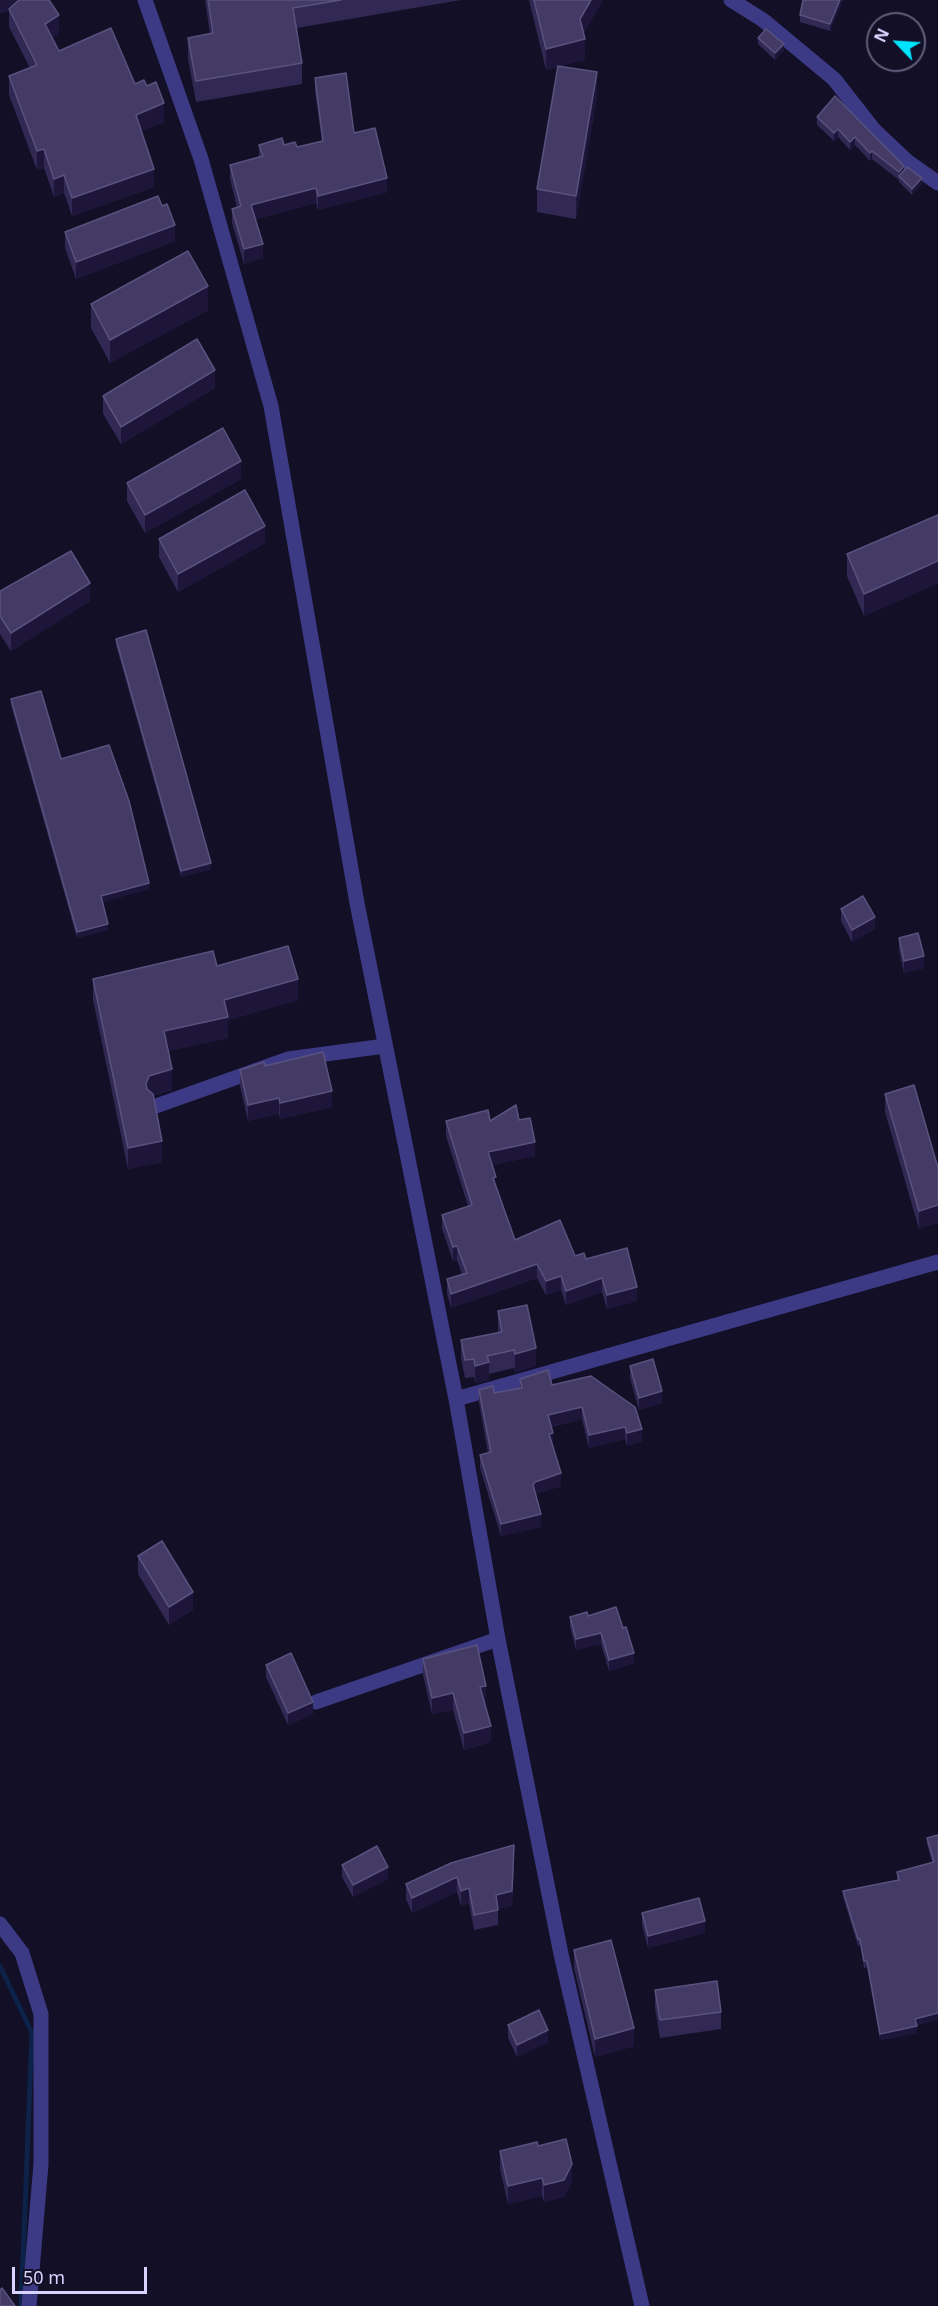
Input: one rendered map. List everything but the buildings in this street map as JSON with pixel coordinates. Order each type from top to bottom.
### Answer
[{"type":"street","points":[[144,0],[201,159],[271,406],[385,1046],[456,1399],[498,1639],[563,1964],[642,2306]]},
{"type":"street","points":[[731,0],[763,20],[834,79],[874,130],[908,162],[938,183]]},
{"type":"street","points":[[156,1106],[288,1059],[385,1046]]},
{"type":"street","points":[[456,1399],[938,1262]]},
{"type":"street","points":[[316,1702],[498,1639]]},
{"type":"street","points":[[0,1924],[22,1953],[41,2014],[42,2152],[38,2228],[29,2306]]},
{"type":"waterway","points":[[0,1966],[32,2033],[21,2306]]}]
